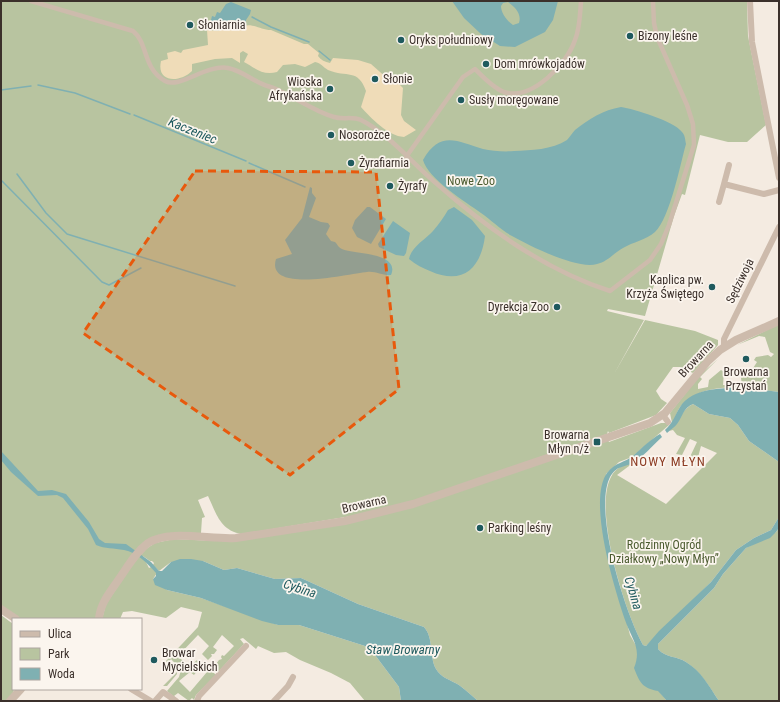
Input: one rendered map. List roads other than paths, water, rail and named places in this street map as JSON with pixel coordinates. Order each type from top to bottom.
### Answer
[{"type":"street","points":[[31,1],[133,31],[139,37],[148,63],[158,76],[166,82],[178,82],[213,68],[235,70],[335,118],[359,119],[378,131],[446,193],[501,235],[531,255],[563,273],[610,291],[650,260],[661,244],[669,225],[694,145],[693,124],[687,105],[657,37],[654,23],[653,1]]},
{"type":"street","points":[[406,157],[463,77],[475,69],[496,87],[511,93],[524,92],[547,79],[559,66],[574,44],[579,28],[581,1]]},
{"type":"street","points":[[750,1],[752,42],[779,178]]},
{"type":"street","points":[[719,202],[729,165]]},
{"type":"street","points":[[724,184],[764,194],[779,190]]},
{"type":"street","name":"Sędziwoja","points":[[724,347],[724,339],[729,328],[779,227]]},
{"type":"street","name":"Browarna","points":[[99,618],[104,601],[132,560],[145,546],[157,539],[177,536],[216,539],[236,538],[345,521],[383,512],[431,499],[666,418],[708,361],[724,347],[779,321]]},
{"type":"street","points":[[1,609],[14,618]]},
{"type":"street","points":[[197,701],[199,696],[246,646]]},
{"type":"street","points":[[274,701],[288,686],[293,677]]},
{"type":"street","points":[[10,701],[20,690]]},
{"type":"street","points":[[133,690],[151,701]]},
{"type":"street","points":[[155,701],[163,692],[176,701]]},
{"type":"water","points":[[452,1],[558,1],[553,20],[545,32],[515,47],[500,46],[481,34],[464,18]],"holes":[[[508,2],[519,14],[519,23],[513,25],[505,17],[501,6],[503,3]]]},
{"type":"water","points":[[231,2],[251,10],[246,20],[246,25],[243,26],[237,21],[230,20],[224,23],[219,29],[209,28],[212,16],[215,17],[217,12],[220,13],[226,4]]},
{"type":"water","points":[[621,107],[644,113],[671,124],[683,133],[686,144],[670,204],[655,232],[644,239],[623,248],[601,263],[589,265],[578,264],[542,251],[508,234],[440,182],[432,175],[423,160],[436,144],[450,140],[483,149],[498,151],[548,148],[567,140],[575,130],[596,116],[608,110]]},
{"type":"water","points":[[310,187],[312,188],[312,193],[316,198],[309,217],[328,223],[330,226],[326,234],[331,241],[335,242],[339,247],[347,251],[374,255],[383,258],[389,262],[392,267],[391,275],[367,272],[328,278],[296,279],[283,276],[276,270],[276,259],[292,254],[285,240],[302,218]]},
{"type":"water","points":[[367,207],[370,207],[386,219],[371,244],[357,237],[352,228],[355,220]]},
{"type":"water","points":[[454,207],[472,220],[485,236],[483,247],[475,265],[461,275],[442,275],[417,265],[409,259],[416,247],[433,231],[448,210]]},
{"type":"water","points":[[393,221],[410,233],[404,256],[396,255],[379,247],[378,244]]},
{"type":"water","points":[[741,387],[779,392],[779,462],[749,441],[738,425],[730,418],[709,414],[693,404],[685,410],[675,426],[667,433],[665,430],[672,422],[680,407],[692,396],[708,390]]},
{"type":"water","points":[[660,434],[662,437],[640,458],[633,463],[615,470],[610,477],[606,493],[605,513],[613,562],[628,610],[643,645],[646,646],[659,631],[711,582],[736,550],[754,538],[771,530],[779,517],[779,528],[776,532],[770,538],[746,548],[723,574],[714,588],[658,644],[658,649],[661,652],[683,660],[696,670],[719,701],[667,701],[658,691],[648,688],[642,684],[634,668],[637,649],[625,620],[615,588],[605,546],[601,524],[600,504],[602,486],[607,473],[613,467],[631,458]]},
{"type":"water","name":"Staw Browarny","points":[[1,451],[38,491],[52,490],[66,494],[89,522],[99,539],[105,543],[126,544],[151,562],[159,571],[162,571],[171,562],[180,559],[191,559],[203,561],[224,570],[237,568],[275,579],[301,578],[358,604],[424,627],[429,636],[434,664],[438,672],[443,677],[459,685],[478,701],[401,701],[399,687],[375,655],[365,646],[299,625],[278,625],[262,621],[201,598],[167,590],[155,585],[153,579],[156,576],[156,573],[142,559],[129,551],[96,545],[88,529],[63,498],[57,495],[38,496],[11,472],[1,460]]},
{"type":"waterway","points":[[252,17],[271,27],[309,42]]},
{"type":"waterway","points":[[319,51],[330,60]]},
{"type":"waterway","name":"Kaczeniec","points":[[38,85],[75,93],[130,114]]},
{"type":"waterway","name":"Kaczeniec","points":[[1,90],[31,86]]},
{"type":"waterway","name":"Kaczeniec","points":[[134,115],[246,161]]},
{"type":"waterway","name":"Kaczeniec","points":[[249,163],[305,187]]},
{"type":"waterway","points":[[17,174],[46,213],[67,234],[235,286]]},
{"type":"waterway","points":[[1,180],[102,282],[109,285],[141,268]]},
{"type":"place","name":"Słoniarnia","points":[[190,25]]},
{"type":"place","name":"Bizony leśne","points":[[630,36]]},
{"type":"place","name":"Oryks południowy","points":[[401,40]]},
{"type":"place","name":"Dom mrówkojadów","points":[[486,64]]},
{"type":"place","name":"Słonie","points":[[375,79]]},
{"type":"place","name":"Wioska Afrykańska","points":[[330,89]]},
{"type":"place","name":"Susły moręgowane","points":[[461,100]]},
{"type":"place","name":"Nosorożce","points":[[331,135]]},
{"type":"place","name":"Żyrafiarnia","points":[[351,163]]},
{"type":"place","name":"Żyrafy","points":[[390,186]]},
{"type":"place","name":"Kaplica pw. Krzyża Świętego","points":[[712,287]]},
{"type":"place","name":"Dyrekcja Zoo","points":[[557,307]]},
{"type":"place","name":"Browarna Przystań","points":[[746,359]]},
{"type":"place","name":"Browarna Młyn n/ż","points":[[597,442]]},
{"type":"place","name":"Parking leśny","points":[[480,528]]},
{"type":"place","name":"Browar Mycielskich","points":[[154,660]]},
{"type":"district","name":"NOWY MŁYN","points":[[668,461]]},
{"type":"park label","name":"Nowe Zoo","points":[[471,181]]},
{"type":"park label","name":"Rodzinny Ogród Działkowy „Nowy Młyn”","points":[[664,552]]},
{"type":"water label","name":"Cybina","points":[[300,588]]},
{"type":"water label","name":"Cybina","points":[[634,593]]}]
